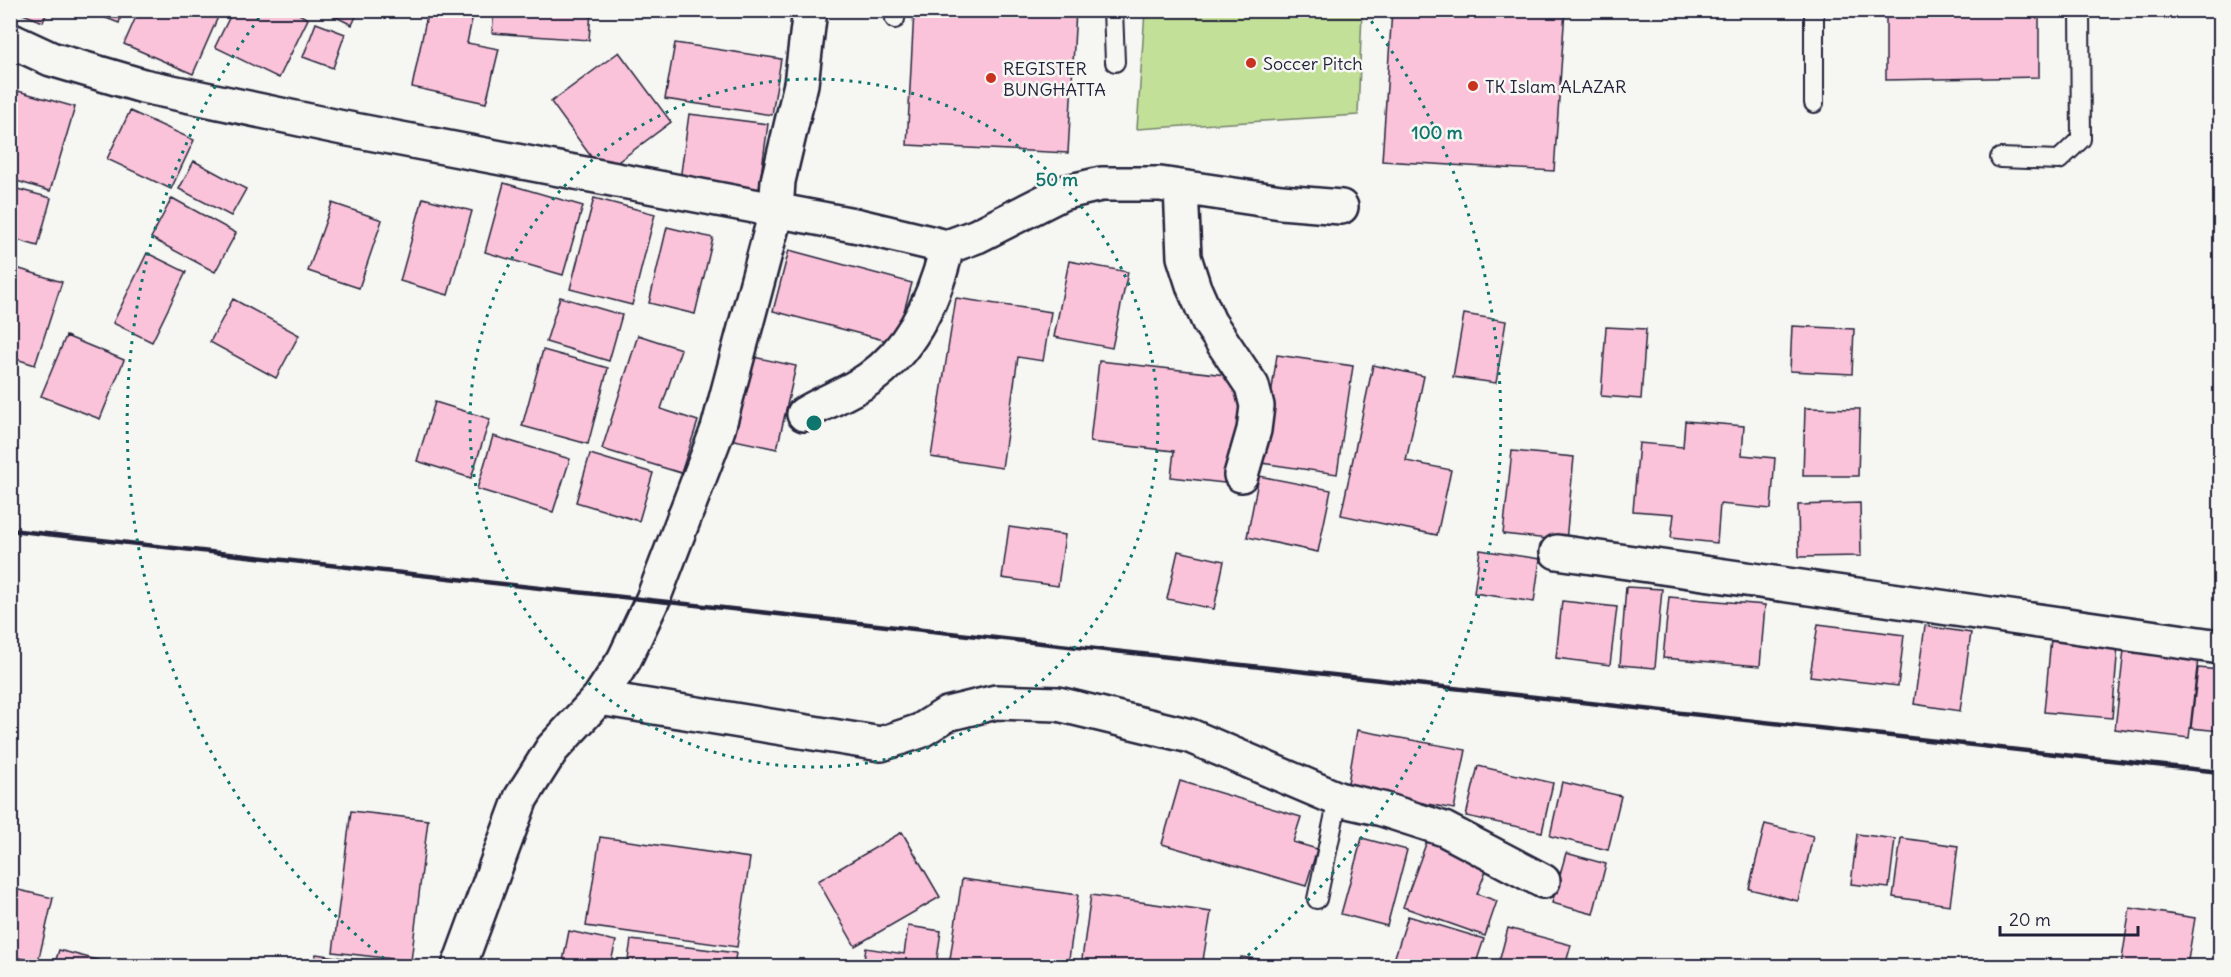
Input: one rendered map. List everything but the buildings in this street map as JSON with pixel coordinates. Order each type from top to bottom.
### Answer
[{"type":"street","points":[[459,966],[521,798],[552,749],[599,698],[624,660],[653,600],[718,429],[776,212],[778,181],[801,84],[810,10]]},
{"type":"street","points":[[10,40],[51,59],[143,86],[776,212],[859,226],[947,247],[977,236],[1062,193],[1101,184],[1160,184],[1281,202],[1341,207]]},
{"type":"street","points":[[1181,187],[1185,256],[1194,288],[1209,322],[1252,386],[1257,405],[1254,430],[1241,475]]},
{"type":"street","points":[[804,414],[868,379],[888,363],[908,340],[936,287],[947,247]]},
{"type":"street","points":[[1557,552],[2220,647]]},
{"type":"street","points":[[599,698],[881,744],[920,731],[948,714],[996,702],[1058,704],[1190,736],[1338,799],[1382,808],[1444,829],[1543,881]]},
{"type":"lane","points":[[1113,10],[1115,62]]},
{"type":"lane","points":[[1814,10],[1815,103]]},
{"type":"lane","points":[[2000,158],[2059,160],[2081,139],[2080,10]]},
{"type":"lane","points":[[1317,899],[1338,799]]},
{"type":"green space","name":"Soccer Pitch","points":[[1145,11],[1362,11],[1358,115],[1137,129]]},
{"type":"railway","points":[[10,530],[2220,772]]},
{"type":"place","name":"Soccer Pitch","points":[[1251,63]]},
{"type":"place","name":"REGISTER BUNGHATTA","points":[[991,78]]},
{"type":"place","name":"TK Islam ALAZAR","points":[[1473,86]]}]
